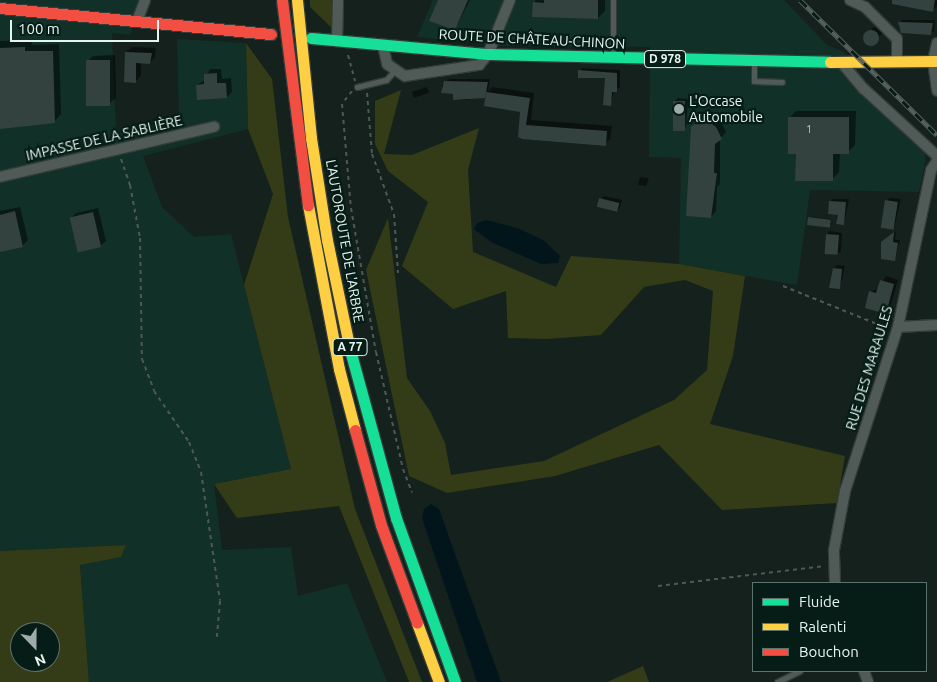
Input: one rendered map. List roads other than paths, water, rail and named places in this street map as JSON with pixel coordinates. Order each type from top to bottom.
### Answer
[{"type":"main road","name":"A 77","points":[[282,0],[310,222],[339,369],[381,524],[439,682]]},
{"type":"main road","name":"L'AUTOROUTE DE L'ARBRE","points":[[297,0],[313,148],[327,240],[348,341],[396,518],[455,682]]},
{"type":"main road","points":[[0,8],[22,5],[137,21],[270,34]]},
{"type":"main road","name":"ROUTE DE CHÂTEAU-CHINON","points":[[311,38],[488,54],[754,62],[935,61]]},
{"type":"street","points":[[137,21],[145,0]]},
{"type":"street","points":[[338,0],[341,42]]},
{"type":"street","points":[[383,46],[387,64],[394,71],[417,76],[473,67],[484,62],[510,0]]},
{"type":"street","points":[[850,0],[865,7],[897,40],[896,62]]},
{"type":"street","points":[[937,43],[935,61],[937,91]]},
{"type":"street","points":[[841,62],[864,89],[937,156]]},
{"type":"street","name":"IMPASSE DE LA SABLIÈRE","points":[[0,176],[214,127]]},
{"type":"street","name":"RUE DES MARAULES","points":[[835,582],[834,565],[845,491],[897,329],[931,170],[937,161]]},
{"type":"street","points":[[897,329],[937,325]]},
{"type":"lane","points":[[613,0],[613,58]]},
{"type":"lane","points":[[754,62],[754,81],[782,82]]},
{"type":"lane","points":[[357,87],[386,80],[394,71]]},
{"type":"lane","points":[[777,682],[798,672]]},
{"type":"railway","points":[[800,0],[937,135]]},
{"type":"place","name":"L'Occase Automobile","points":[[679,109]]}]
